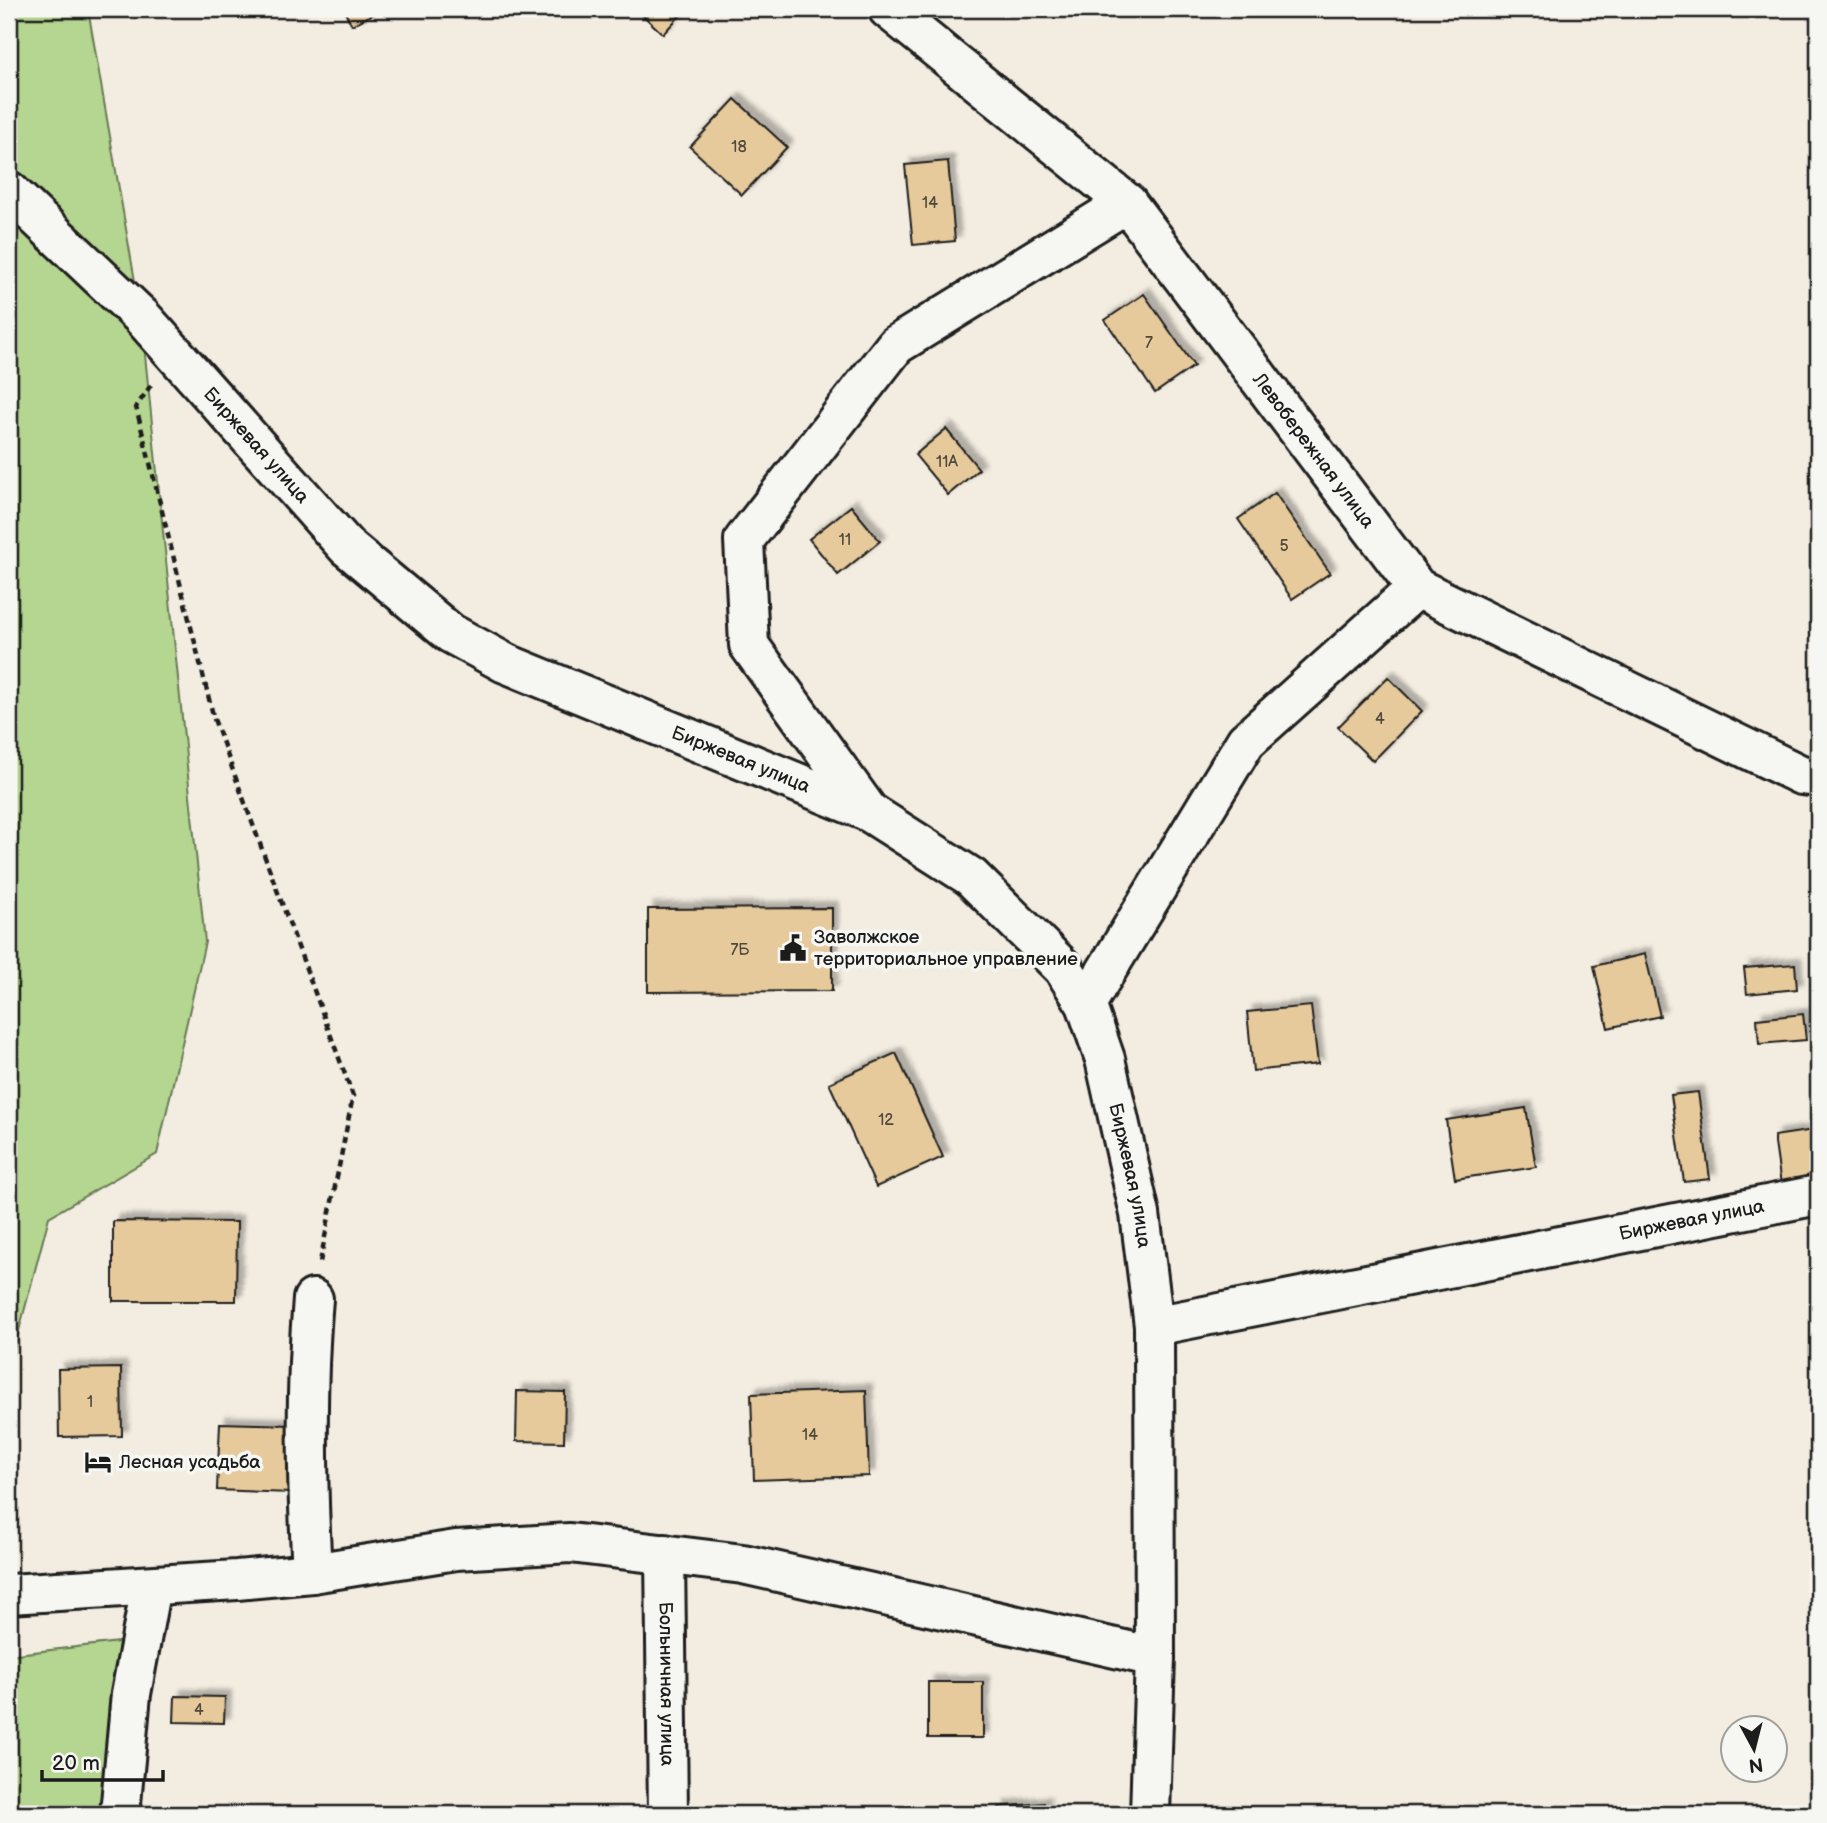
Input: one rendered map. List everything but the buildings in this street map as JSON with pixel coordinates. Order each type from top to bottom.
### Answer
[{"type":"street","name":"Левобережная улица","points":[[888,9],[1127,203],[1417,588],[1801,775],[1818,777]]},
{"type":"street","name":"Биржевая улица","points":[[9,191],[141,316],[347,547],[450,633],[505,663],[869,812],[971,877],[1063,968],[1086,1004],[1105,1059],[1140,1214],[1154,1326],[1155,1657],[1150,1814]]},
{"type":"street","points":[[869,812],[749,645],[744,540],[896,345],[1127,203]]},
{"type":"street","points":[[1086,1004],[1246,741],[1417,588]]},
{"type":"street","name":"Биржевая улица","points":[[1154,1326],[1818,1195]]},
{"type":"street","points":[[312,1573],[305,1453],[306,1387],[313,1299]]},
{"type":"street","points":[[9,1594],[312,1573],[456,1550],[570,1543],[743,1564],[1155,1657]]},
{"type":"street","name":"Больничная улица","points":[[665,1554],[668,1814]]},
{"type":"street","points":[[120,1814],[131,1694],[151,1586]]},
{"type":"path","points":[[173,352],[136,407],[214,719],[353,1096],[313,1299]]},
{"type":"green space","points":[[9,9],[88,9],[141,316],[205,942],[157,1154],[49,1217],[10,1365],[13,1480],[9,1489]]},
{"type":"green space","points":[[119,1642],[101,1814],[9,1814],[9,1655]]},
{"type":"place","name":"Заволжское территориальное управление","points":[[793,948]]},
{"type":"place","name":"Лесная усадьба","points":[[98,1462]]}]
